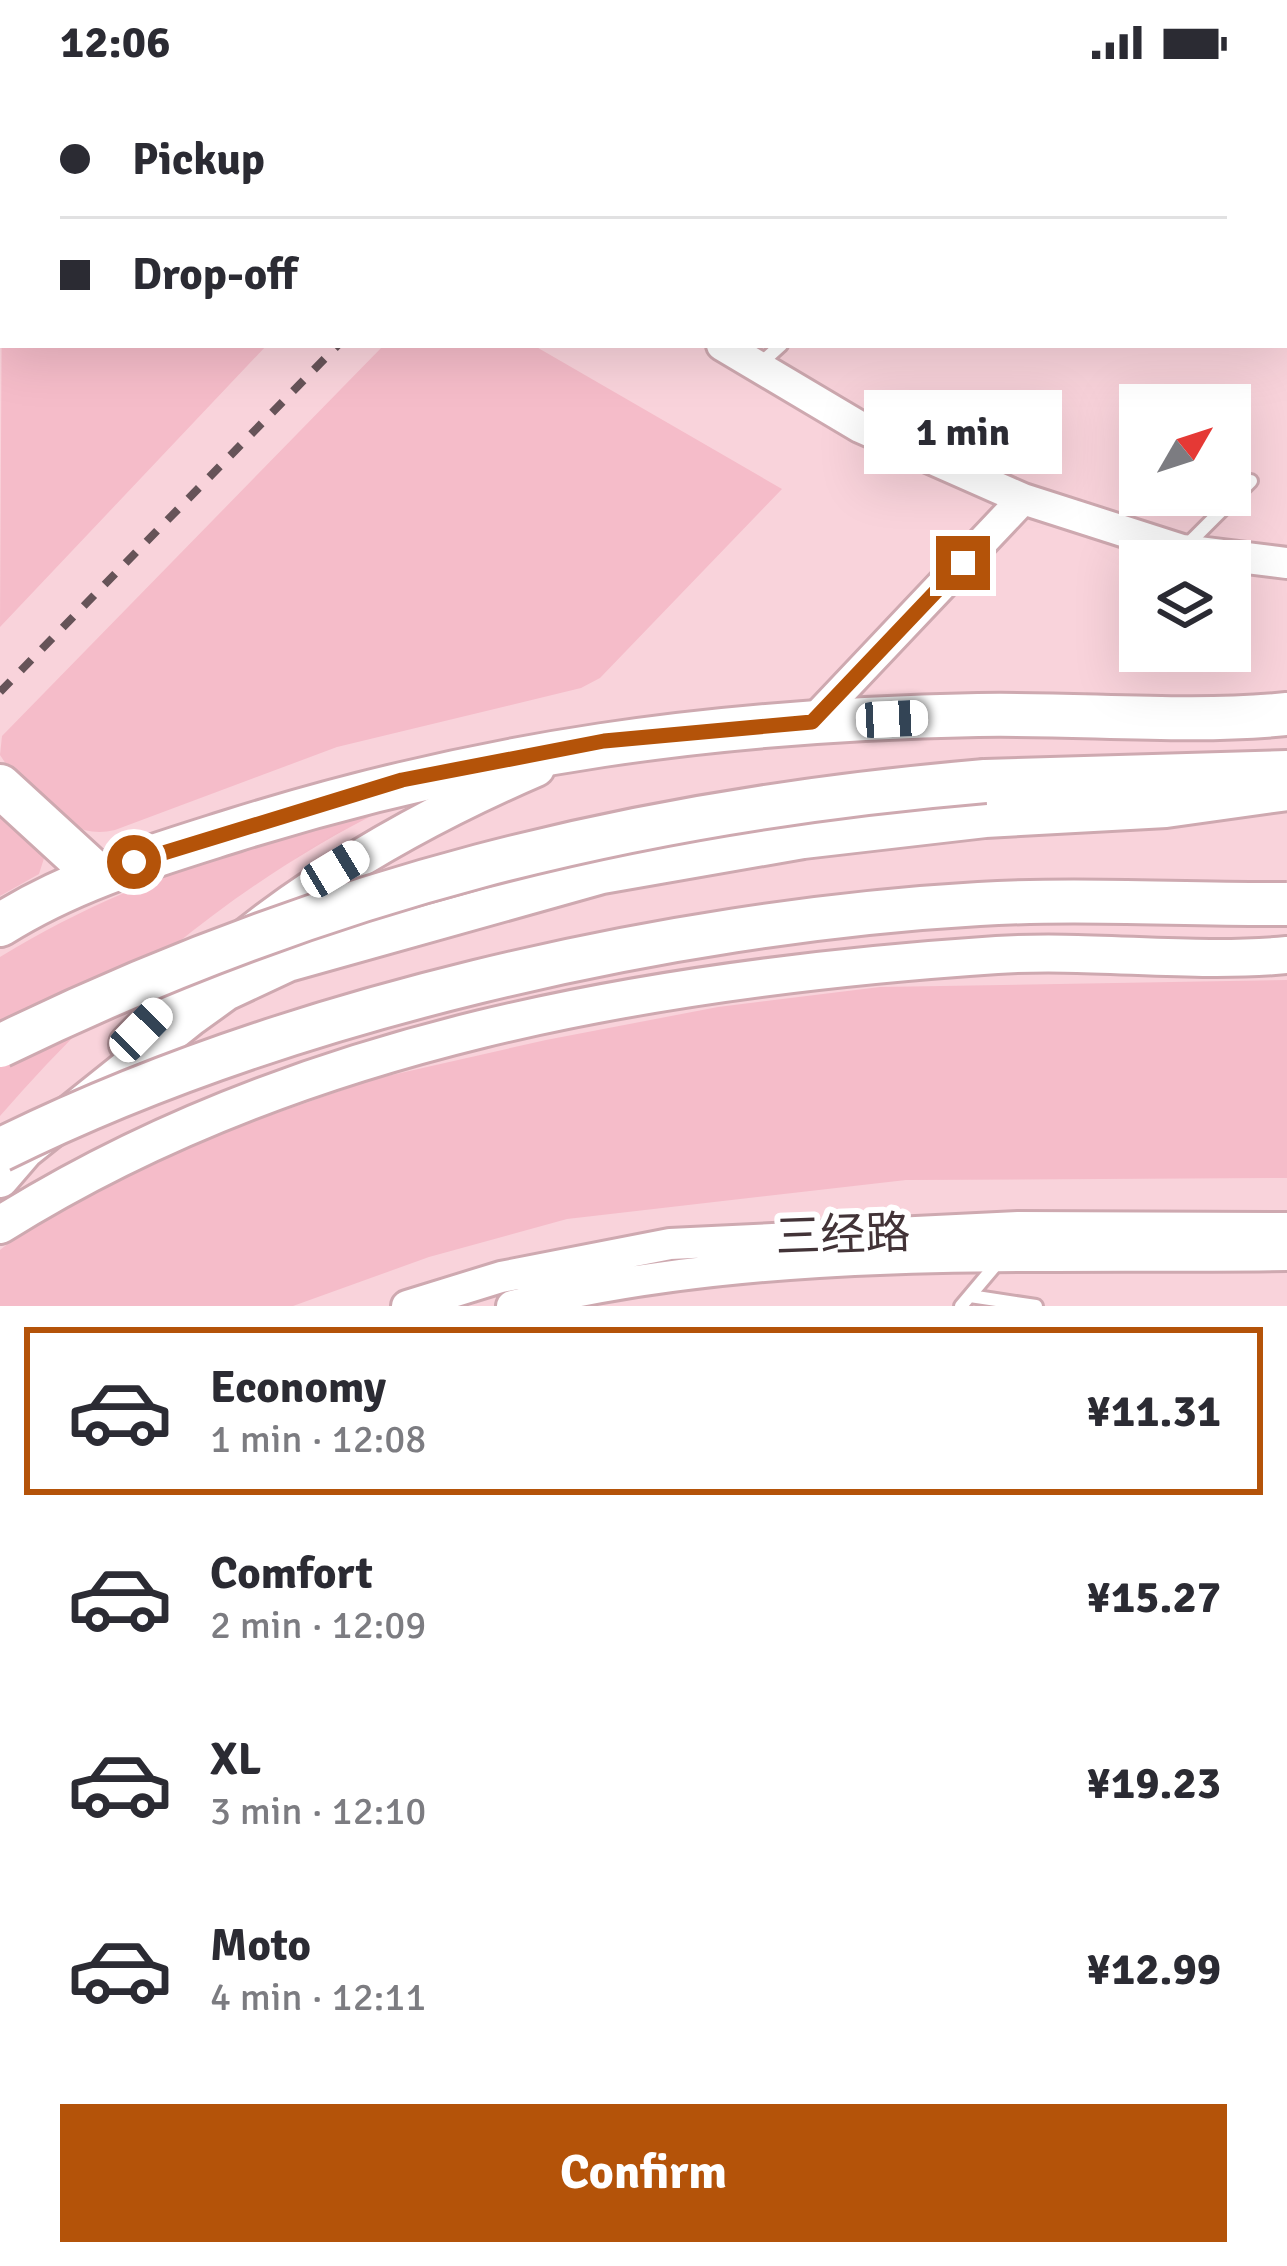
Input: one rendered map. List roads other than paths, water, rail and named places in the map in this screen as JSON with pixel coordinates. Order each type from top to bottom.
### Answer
[{"type":"highway","points":[[0,926],[96,874],[402,780],[604,741],[812,722],[974,715],[1287,714]]},
{"type":"highway","points":[[0,1046],[192,957],[514,854],[728,810],[985,781],[1287,772]]},
{"type":"highway","points":[[0,786],[96,874]]},
{"type":"highway","points":[[13,1150],[238,1052],[371,1010],[598,957],[827,917],[982,904],[1287,904]]},
{"type":"main road","points":[[0,1179],[13,1150],[170,1000],[276,910],[398,832],[604,741]]},
{"type":"main road","points":[[13,1150],[226,992],[288,963],[417,925],[602,875],[803,840],[985,819],[1184,808],[1287,792]]},
{"type":"main road","points":[[0,1225],[101,1166],[237,1106],[444,1037],[768,976],[1001,955],[1287,955]]},
{"type":"street","points":[[726,348],[860,428],[1023,500],[1150,540]]},
{"type":"street","points":[[812,722],[1023,500]]},
{"type":"street","points":[[1251,559],[1287,563]]},
{"type":"street","name":"三经路","points":[[406,1306],[501,1277],[670,1244],[1018,1227],[1287,1228]]},
{"type":"street","name":"三经路","points":[[512,1306],[680,1273],[810,1262],[1287,1255]]},
{"type":"lane","points":[[754,368],[778,348]]},
{"type":"lane","points":[[1192,540],[1252,481]]},
{"type":"lane","points":[[966,1301],[1000,1258]]},
{"type":"lane","points":[[966,1301],[1036,1306]]},
{"type":"railway","points":[[0,692],[335,348]]}]
